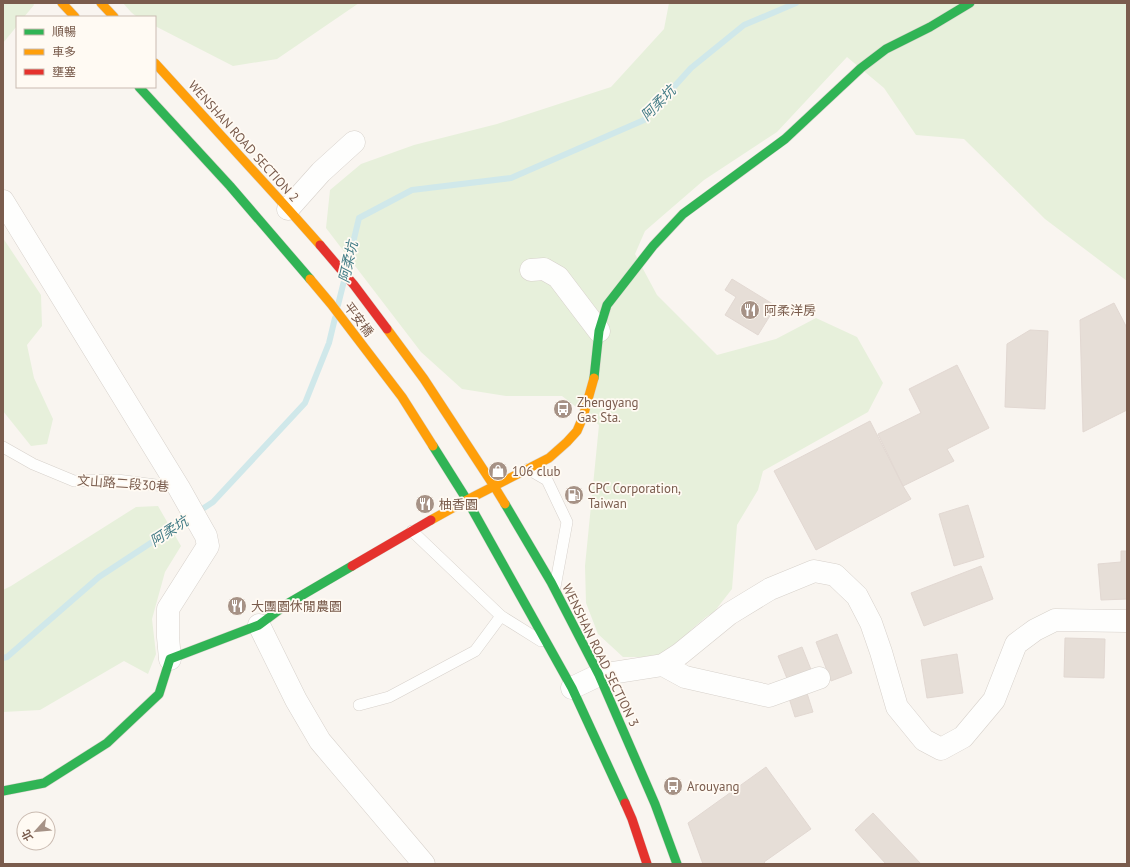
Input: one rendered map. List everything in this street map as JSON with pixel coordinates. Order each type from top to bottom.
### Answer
[{"type":"main road","points":[[62,3],[74,16]]},
{"type":"main road","points":[[101,3],[113,16]]},
{"type":"main road","points":[[3,791],[44,782],[107,743],[159,694],[170,659],[259,625],[287,604],[467,500],[549,458],[577,431],[583,417],[593,383],[599,331],[607,305],[653,246],[683,214],[785,139],[861,68],[886,49],[930,27],[970,3]]},
{"type":"main road","name":"WENSHAN ROAD SECTION 2","points":[[156,63],[313,238]]},
{"type":"main road","name":"平安橋","points":[[140,88],[230,186],[331,304],[402,397],[467,500]]},
{"type":"main road","name":"平安橋","points":[[313,238],[354,285],[417,370],[494,486]]},
{"type":"main road","name":"WENSHAN ROAD SECTION 3","points":[[494,486],[555,590],[599,675],[655,804],[677,864]]},
{"type":"main road","points":[[467,500],[572,688],[600,745],[632,819],[647,864]]},
{"type":"street","points":[[288,209],[321,172],[354,142]]},
{"type":"street","points":[[3,201],[179,488],[206,536],[208,546],[168,609],[170,659]]},
{"type":"street","points":[[531,270],[544,269],[558,277],[599,331]]},
{"type":"street","points":[[572,688],[599,675],[663,665],[680,654],[730,614],[770,589],[814,571],[836,575],[857,596],[871,623],[897,707],[924,740],[941,749],[963,737],[994,700],[1016,644],[1035,630],[1055,620],[1127,621]]},
{"type":"street","points":[[259,625],[296,700],[320,741],[424,864]]},
{"type":"street","points":[[663,665],[685,677],[769,696],[819,678]]},
{"type":"lane","name":"文山路二段30巷","points":[[3,447],[34,464],[74,481],[117,480],[179,488]]},
{"type":"lane","points":[[528,469],[547,480],[567,522],[555,590]]},
{"type":"lane","points":[[412,532],[501,616],[550,647]]},
{"type":"lane","points":[[359,705],[389,697],[475,651],[501,616]]},
{"type":"green space","points":[[3,3],[33,3],[34,5],[25,16],[16,16],[16,27],[3,43]]},
{"type":"green space","points":[[123,3],[359,3],[277,59],[233,66],[156,27],[156,16],[136,16]]},
{"type":"green space","points":[[669,3],[1127,3],[1127,281],[1045,219],[964,139],[916,135],[884,88],[847,57],[777,132],[704,180],[645,231],[635,254],[657,295],[717,355],[776,339],[816,318],[857,337],[883,383],[868,412],[763,471],[758,490],[737,525],[732,589],[714,612],[692,629],[667,657],[623,657],[598,634],[586,603],[585,566],[599,425],[562,396],[506,396],[462,389],[421,352],[326,228],[330,190],[361,164],[414,145],[497,124],[611,87],[664,29]]},
{"type":"green space","points":[[3,238],[41,295],[42,326],[27,345],[34,378],[53,419],[47,444],[31,446],[3,411]]},
{"type":"green space","points":[[158,506],[181,546],[165,572],[152,619],[156,654],[148,674],[124,661],[40,710],[3,712],[3,590],[136,507]]},
{"type":"building","name":"阿柔洋房","points":[[732,279],[776,306],[758,335],[725,315],[736,297],[725,290]]},
{"type":"building","points":[[1114,303],[1127,328],[1127,410],[1083,432],[1080,320]]},
{"type":"building","points":[[1030,330],[1048,331],[1045,409],[1005,407],[1007,344]]},
{"type":"building","points":[[957,365],[989,428],[947,449],[954,461],[903,486],[878,434],[921,413],[909,389]]},
{"type":"building","points":[[870,421],[911,499],[816,550],[774,471]]},
{"type":"building","points":[[968,505],[984,557],[954,566],[939,514]]},
{"type":"building","points":[[1121,551],[1127,551],[1127,599],[1101,600],[1098,564],[1121,562]]},
{"type":"building","points":[[981,566],[993,599],[924,626],[911,593]]},
{"type":"building","points":[[837,634],[852,673],[831,681],[816,642]]},
{"type":"building","points":[[1065,638],[1105,639],[1104,678],[1064,677]]},
{"type":"building","points":[[802,647],[812,672],[788,681],[778,656]]},
{"type":"building","points":[[957,654],[963,693],[927,698],[921,660]]},
{"type":"building","points":[[806,690],[813,712],[795,717],[788,695]]},
{"type":"building","points":[[766,767],[811,829],[764,862],[766,864],[703,864],[688,823]]},
{"type":"building","points":[[873,813],[921,864],[886,864],[855,830]]},
{"type":"waterway","name":"阿柔坑","points":[[347,268],[359,218],[412,190],[511,178],[644,120],[691,68],[744,25],[796,3]]},
{"type":"waterway","name":"阿柔坑","points":[[338,305],[344,281]]},
{"type":"waterway","name":"阿柔坑","points":[[3,658],[7,657],[99,577],[213,502],[305,403],[329,343],[335,318]]},
{"type":"traffic: fast","points":[[594,378],[599,331],[607,305],[653,246],[683,214],[785,139],[861,68],[886,49],[930,27],[970,3]]},
{"type":"traffic: fast","points":[[140,88],[230,186],[310,279]]},
{"type":"traffic: fast","points":[[433,446],[467,500],[572,688],[625,803]]},
{"type":"traffic: fast","points":[[505,504],[551,582],[599,675],[655,804],[677,864]]},
{"type":"traffic: fast","points":[[3,791],[44,783],[107,743],[159,694],[170,659],[259,625],[287,604],[352,566]]},
{"type":"traffic: slow","points":[[62,3],[74,16]]},
{"type":"traffic: slow","points":[[101,3],[113,16]]},
{"type":"traffic: slow","points":[[156,64],[320,245]]},
{"type":"traffic: slow","points":[[310,279],[402,397],[433,446]]},
{"type":"traffic: slow","points":[[387,329],[424,379],[505,504]]},
{"type":"traffic: slow","points":[[431,520],[549,458],[577,431],[583,417],[594,378]]},
{"type":"traffic: jam","points":[[320,245],[354,285],[387,329]]},
{"type":"traffic: jam","points":[[352,566],[431,520]]},
{"type":"traffic: jam","points":[[625,803],[647,864]]},
{"type":"place","name":"阿柔洋房","points":[[750,310]]},
{"type":"place","name":"Zhengyang Gas Sta.","points":[[563,409]]},
{"type":"place","name":"106 club","points":[[498,471]]},
{"type":"place","name":"CPC Corporation, Taiwan","points":[[574,495]]},
{"type":"place","name":"柚香園","points":[[425,504]]},
{"type":"place","name":"大團園休閒農園","points":[[237,606]]},
{"type":"place","name":"Arouyang","points":[[673,786]]}]
